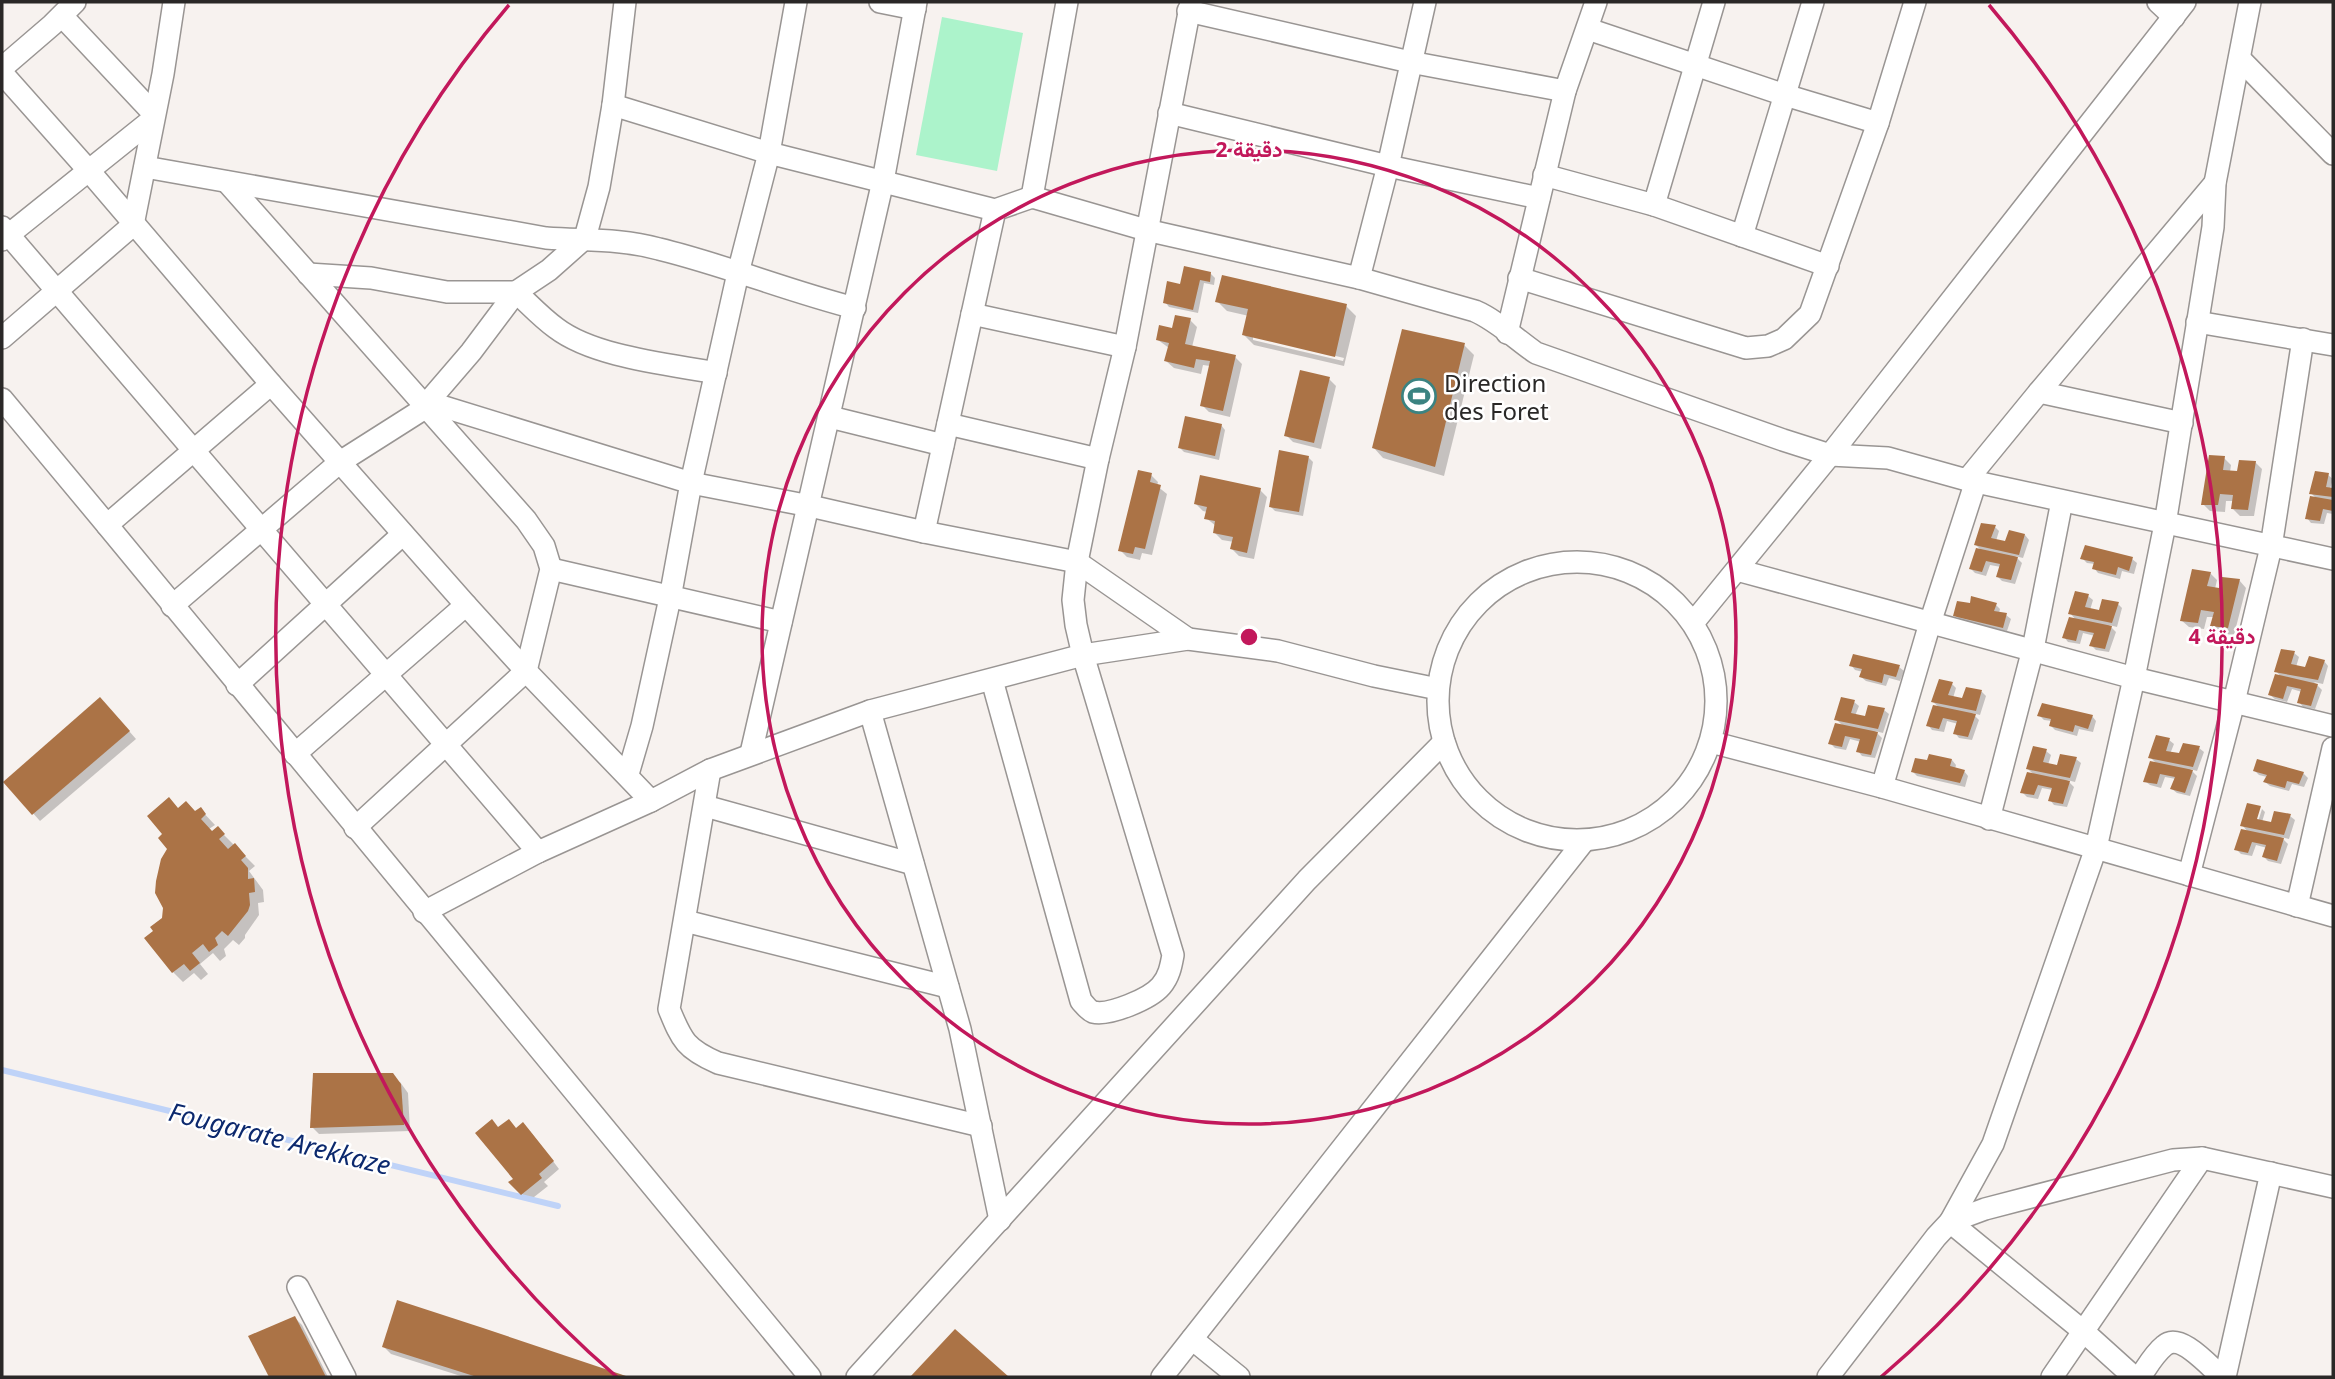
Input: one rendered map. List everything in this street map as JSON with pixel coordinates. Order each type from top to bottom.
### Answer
[{"type":"street","points":[[2,338],[133,225],[163,74],[174,2]]},
{"type":"street","points":[[172,606],[340,462],[427,405],[516,292],[550,270],[585,239],[600,187],[625,2]]},
{"type":"street","points":[[628,774],[642,726],[670,598],[691,483],[738,273],[769,153],[796,2]]},
{"type":"street","points":[[751,753],[883,181],[915,6],[880,2]]},
{"type":"street","points":[[1032,197],[1067,2]]},
{"type":"street","points":[[1359,278],[1388,166],[1425,2]]},
{"type":"street","points":[[1507,333],[1565,91],[1596,2]]},
{"type":"street","points":[[1654,205],[1714,2]]},
{"type":"street","points":[[1742,236],[1813,2]]},
{"type":"street","points":[[1519,278],[1745,348],[1768,346],[1784,340],[1811,314],[1878,123],[1915,2]]},
{"type":"street","points":[[1693,623],[1830,454],[2180,9],[2158,2]]},
{"type":"street","points":[[1828,1377],[1950,1222],[1993,1144],[2096,848],[2165,524],[2213,227],[2216,183],[2250,2]]},
{"type":"street","points":[[992,680],[1081,1001],[1090,1011],[1103,1013],[1143,1000],[1161,987],[1169,972],[1173,955],[1083,655],[1073,600],[1077,562],[1125,347],[1189,6],[1410,62],[1565,91]]},
{"type":"street","points":[[154,117],[69,9],[2,70],[133,225],[466,605],[652,801]]},
{"type":"street","points":[[1588,29],[1878,123]]},
{"type":"street","points":[[2241,60],[2333,153]]},
{"type":"street","points":[[613,105],[769,153],[995,211],[1032,197],[1146,230],[1359,278],[1475,311],[1490,317],[1507,333],[1536,353],[1830,454],[1888,458],[1972,481],[2333,559]]},
{"type":"street","points":[[1169,113],[1388,166],[1539,198]]},
{"type":"street","points":[[154,117],[90,172],[4,234],[57,291],[260,531],[538,852]]},
{"type":"street","points":[[145,167],[546,238],[618,241],[658,248],[815,298],[855,307]]},
{"type":"street","points":[[1544,175],[1654,205],[1828,266]]},
{"type":"street","points":[[227,182],[526,520],[544,546],[551,569],[526,671],[355,828]]},
{"type":"street","points":[[1882,787],[1972,481],[2039,392],[2216,183]]},
{"type":"street","points":[[924,532],[995,211]]},
{"type":"street","points":[[308,274],[371,278],[447,292],[516,292],[556,329],[583,344],[624,356],[716,373]]},
{"type":"street","points":[[972,314],[1125,347]]},
{"type":"street","points":[[2197,322],[2333,345]]},
{"type":"street","points":[[2189,875],[2271,547],[2303,339]]},
{"type":"street","points":[[107,525],[271,384]]},
{"type":"street","points":[[2039,392],[2182,423]]},
{"type":"street","points":[[2,399],[810,1377]]},
{"type":"street","points":[[427,405],[691,483],[1077,562],[1188,639]]},
{"type":"street","points":[[830,417],[943,446]]},
{"type":"street","points":[[948,424],[1098,459]]},
{"type":"street","points":[[1989,819],[2033,649],[2062,501]]},
{"type":"street","points":[[237,685],[403,534]]},
{"type":"street","points":[[1584,562],[1626,570],[1663,592],[1693,623],[1710,660],[1717,701],[1710,742],[1692,781],[1663,812],[1626,832],[1584,841],[1548,838],[1513,825],[1483,804],[1459,776],[1444,742],[1438,716],[1438,689],[1448,647],[1470,610],[1502,582],[1542,566],[1584,562]]},
{"type":"street","points":[[551,569],[781,622]]},
{"type":"street","points":[[1737,570],[2134,678],[2333,726]]},
{"type":"street","points":[[295,754],[466,605]]},
{"type":"street","points":[[424,912],[538,852],[751,753],[870,711],[1083,655],[1188,639],[1278,651],[1374,676],[1438,689]]},
{"type":"street","points":[[870,711],[960,1030],[1000,1220]]},
{"type":"street","points":[[858,1377],[1307,880],[1444,742]]},
{"type":"street","points":[[1710,742],[1882,787],[2333,916]]},
{"type":"street","points":[[2297,906],[2333,748]]},
{"type":"street","points":[[710,770],[670,1009],[679,1034],[695,1052],[718,1063],[981,1126]]},
{"type":"street","points":[[705,806],[913,864]]},
{"type":"street","points":[[1162,1377],[1584,841]]},
{"type":"street","points":[[685,921],[948,987]]},
{"type":"street","points":[[1950,1222],[1985,1209],[2173,1160],[2203,1158],[2333,1187]]},
{"type":"street","points":[[2052,1377],[2203,1158]]},
{"type":"street","points":[[2140,1377],[2164,1346],[2174,1341],[2184,1344],[2224,1377],[2271,1173]]},
{"type":"street","points":[[1950,1222],[2083,1331],[2134,1377]]},
{"type":"street","points":[[298,1287],[345,1377]]},
{"type":"street","points":[[1192,1339],[1239,1377]]},
{"type":"green space","points":[[942,17],[1023,33],[997,171],[916,155]]},
{"type":"building","points":[[1184,266],[1211,272],[1210,282],[1200,280],[1193,310],[1163,303],[1167,281],[1180,284]]},
{"type":"building","points":[[1222,275],[1347,304],[1335,357],[1242,335],[1248,309],[1215,302]]},
{"type":"building","points":[[1175,315],[1191,318],[1185,344],[1236,355],[1223,411],[1200,406],[1210,361],[1196,359],[1194,368],[1164,361],[1169,343],[1156,340],[1159,325],[1172,328]]},
{"type":"building","name":"Direction des Foret","points":[[1402,329],[1465,343],[1435,467],[1372,448]]},
{"type":"building","points":[[1300,370],[1330,377],[1314,443],[1284,436]]},
{"type":"building","points":[[1185,416],[1222,424],[1215,456],[1178,448]]},
{"type":"building","points":[[1279,450],[1309,456],[1299,512],[1269,507]]},
{"type":"building","points":[[2209,455],[2225,456],[2223,470],[2237,471],[2239,460],[2256,461],[2248,510],[2231,509],[2233,495],[2220,494],[2218,505],[2201,505]]},
{"type":"building","points":[[1138,470],[1152,473],[1150,482],[1161,485],[1145,549],[1135,547],[1133,554],[1118,551]]},
{"type":"building","points":[[2315,471],[2329,473],[2326,487],[2333,488],[2333,497],[2309,494]]},
{"type":"building","points":[[1200,475],[1261,488],[1247,553],[1230,549],[1233,537],[1213,533],[1215,521],[1204,519],[1207,507],[1194,504]]},
{"type":"building","points":[[2310,496],[2333,500],[2333,511],[2323,509],[2320,521],[2305,519]]},
{"type":"building","points":[[1981,523],[1996,525],[1991,538],[2005,541],[2009,530],[2025,534],[2019,555],[1974,545]]},
{"type":"building","points":[[2085,545],[2133,557],[2129,571],[2118,567],[2116,575],[2092,569],[2094,562],[2080,559]]},
{"type":"building","points":[[1976,548],[2018,557],[2011,580],[1996,577],[2000,564],[1986,561],[1982,572],[1969,569]]},
{"type":"building","points":[[2192,569],[2211,572],[2207,586],[2219,588],[2222,577],[2240,579],[2228,628],[2210,626],[2214,612],[2201,610],[2198,623],[2180,621]]},
{"type":"building","points":[[2075,591],[2089,594],[2085,607],[2099,610],[2102,599],[2119,602],[2112,623],[2068,614]]},
{"type":"building","points":[[1971,596],[1997,603],[1994,611],[2007,613],[2003,628],[1953,616],[1957,601],[1970,603]]},
{"type":"building","points":[[2069,617],[2112,626],[2105,649],[2089,646],[2094,633],[2079,630],[2076,641],[2062,638]]},
{"type":"building","points":[[2281,649],[2295,651],[2291,664],[2305,667],[2309,656],[2325,660],[2318,680],[2274,672]]},
{"type":"building","points":[[1853,654],[1900,665],[1896,677],[1884,674],[1882,683],[1859,677],[1862,669],[1849,666]]},
{"type":"building","points":[[2275,674],[2318,684],[2311,706],[2297,703],[2301,689],[2287,686],[2283,699],[2268,695]]},
{"type":"building","points":[[1939,679],[1953,682],[1948,695],[1962,698],[1966,687],[1982,690],[1976,711],[1931,702]]},
{"type":"building","points":[[100,697],[130,731],[32,815],[3,782]]},
{"type":"building","points":[[1841,697],[1855,700],[1851,713],[1865,716],[1868,705],[1885,708],[1878,729],[1834,720]]},
{"type":"building","points":[[2042,703],[2093,715],[2088,729],[2075,725],[2073,732],[2049,726],[2051,719],[2037,716]]},
{"type":"building","points":[[1933,705],[1976,714],[1968,737],[1953,734],[1957,721],[1943,718],[1939,729],[1926,726]]},
{"type":"building","points":[[1835,723],[1878,732],[1871,755],[1856,752],[1860,739],[1845,736],[1842,747],[1828,744]]},
{"type":"building","points":[[2156,735],[2170,738],[2166,751],[2179,753],[2183,743],[2200,746],[2193,767],[2148,758]]},
{"type":"building","points":[[2033,746],[2047,749],[2043,762],[2057,765],[2060,754],[2077,757],[2070,778],[2026,769]]},
{"type":"building","points":[[1929,754],[1952,759],[1950,766],[1965,770],[1960,783],[1911,772],[1915,758],[1927,760]]},
{"type":"building","points":[[2257,759],[2304,772],[2299,784],[2287,781],[2285,788],[2263,782],[2267,775],[2253,771]]},
{"type":"building","points":[[2150,761],[2193,770],[2185,793],[2170,789],[2175,777],[2160,774],[2157,784],[2143,782]]},
{"type":"building","points":[[2027,772],[2070,781],[2063,804],[2048,801],[2052,788],[2038,785],[2034,795],[2020,793]]},
{"type":"building","points":[[169,797],[178,808],[186,801],[195,811],[201,807],[206,814],[201,819],[212,831],[218,826],[225,834],[219,839],[228,849],[235,843],[246,856],[241,860],[248,868],[248,879],[254,878],[255,892],[249,893],[248,911],[228,936],[222,931],[215,938],[218,945],[209,952],[203,944],[192,953],[200,963],[190,971],[184,964],[172,973],[144,938],[153,931],[150,927],[162,918],[163,908],[155,893],[161,859],[167,849],[158,838],[162,834],[147,816]]},
{"type":"building","points":[[2247,803],[2261,806],[2257,819],[2271,822],[2274,811],[2291,814],[2284,835],[2240,826]]},
{"type":"building","points":[[2241,829],[2284,838],[2277,861],[2262,857],[2266,845],[2252,842],[2248,853],[2234,850]]},
{"type":"building","points":[[313,1073],[393,1073],[401,1084],[404,1125],[310,1128]]},
{"type":"building","points":[[492,1119],[498,1127],[509,1119],[516,1128],[523,1122],[554,1161],[539,1174],[542,1178],[521,1195],[508,1182],[513,1179],[475,1133]]},
{"type":"building","points":[[397,1300],[629,1377],[477,1377],[382,1347]]},
{"type":"building","points":[[295,1316],[326,1377],[269,1377],[248,1336]]},
{"type":"building","points":[[955,1329],[1009,1377],[910,1377]]},
{"type":"waterway","name":"Fougarate Arekkaze","points":[[2,1070],[558,1206]]},
{"type":"place","name":"Direction des Foret","points":[[1419,396]]}]
